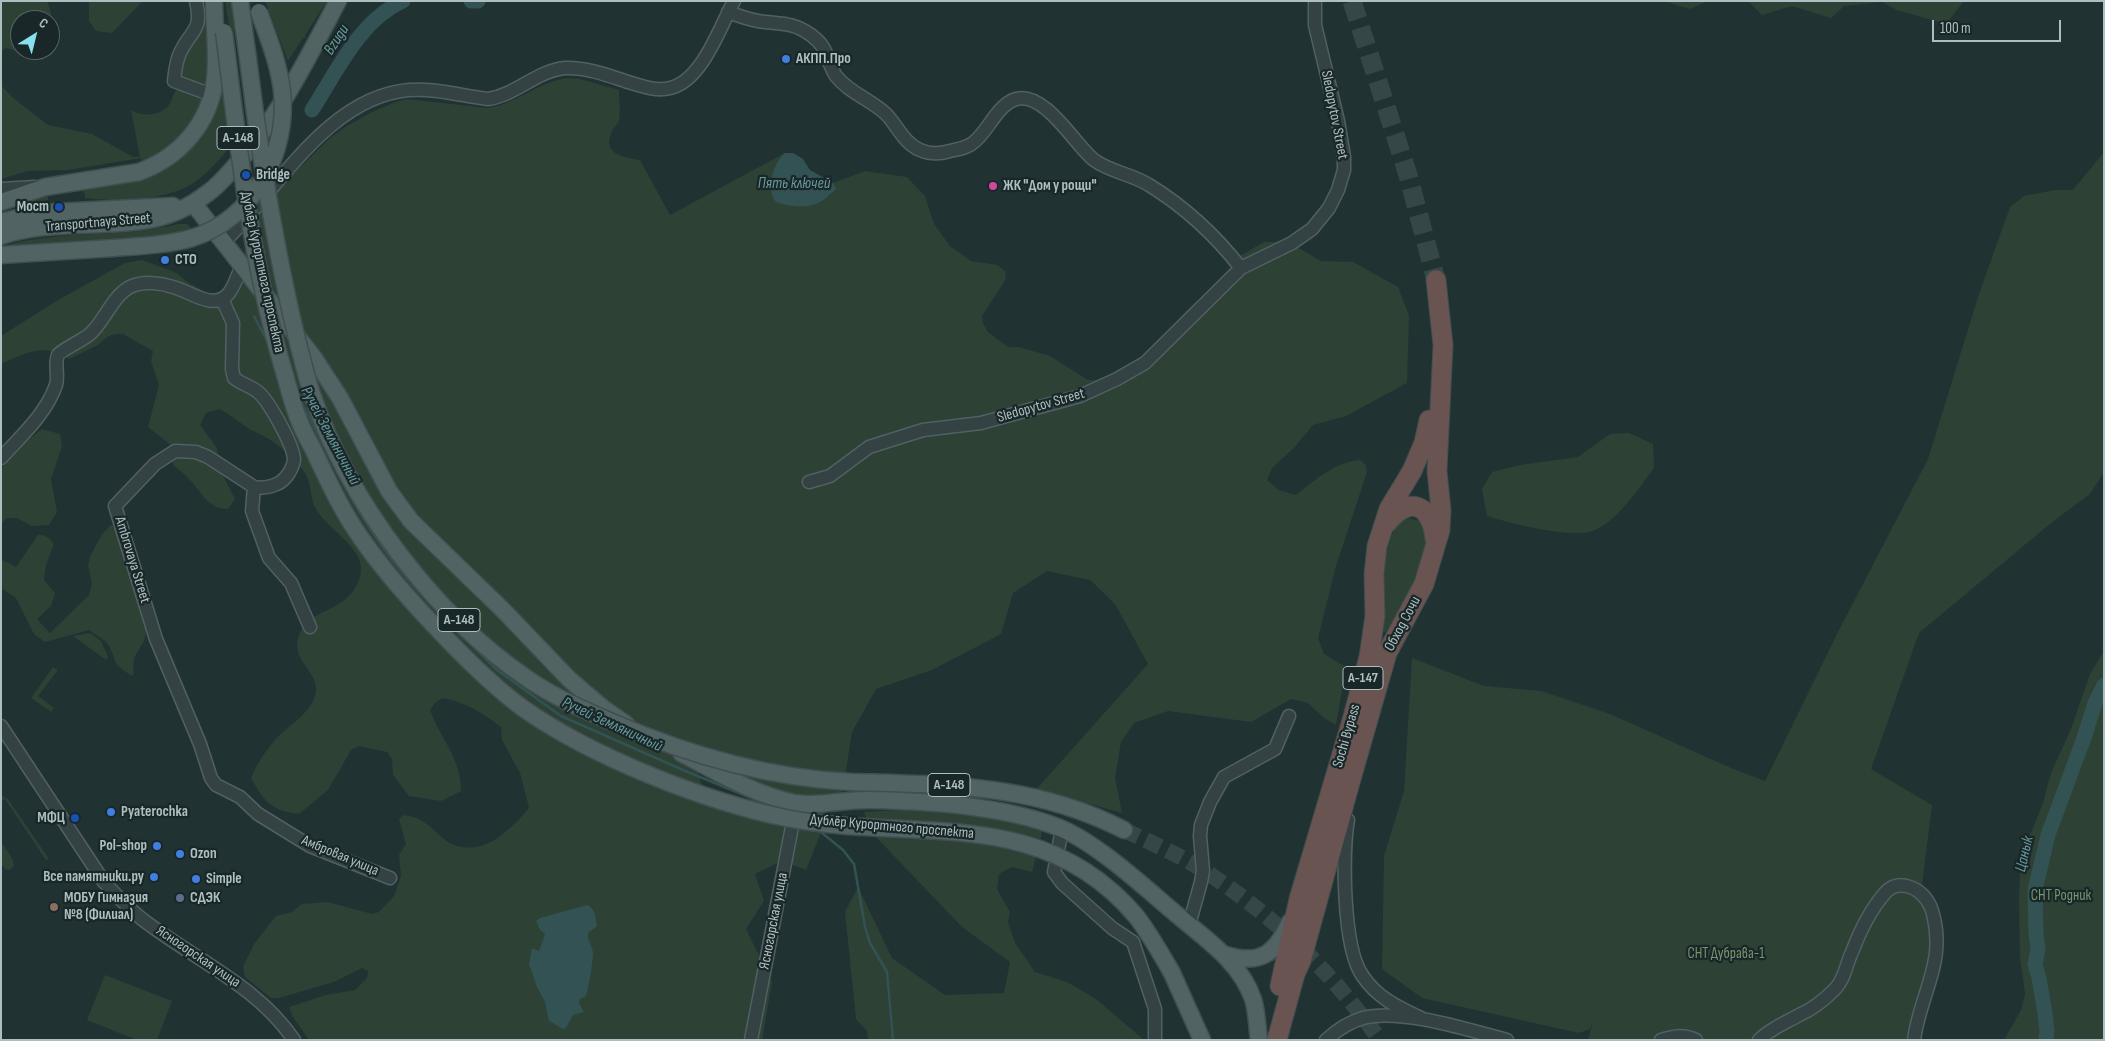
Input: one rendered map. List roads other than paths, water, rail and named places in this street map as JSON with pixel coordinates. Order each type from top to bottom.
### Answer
[{"type":"highway","name":"Обход Сочи","points":[[1301,961],[1387,653],[1418,596],[1435,548],[1442,519],[1437,471],[1442,365],[1436,280]]},
{"type":"highway","name":"Sochi Bypass","points":[[1267,1040],[1299,899],[1354,717],[1369,657],[1375,616],[1375,562],[1377,546],[1389,509],[1412,471],[1424,443],[1431,412],[1440,317]]},
{"type":"highway","name":"А-147","points":[[1384,527],[1394,514],[1403,507],[1408,506],[1424,510],[1432,520],[1435,548]]},
{"type":"highway","name":"А-147","points":[[1277,1040],[1295,974],[1301,961]]},
{"type":"highway","name":"А-147","points":[[1284,1040],[1300,976],[1301,961]]},
{"type":"main road","name":"А-148","points":[[1,202],[45,187],[128,174],[151,168],[179,150],[204,118],[212,95],[216,70],[215,1]]},
{"type":"main road","name":"Дублёр Курортного проспекта","points":[[215,1],[224,32],[241,167],[269,320],[297,415],[334,494],[359,535],[422,613],[465,658],[496,687],[524,709],[566,735],[636,768],[731,803],[787,818],[842,826],[990,835],[1014,840],[1064,858],[1098,880],[1121,900],[1153,939],[1172,973],[1202,1040]]},
{"type":"main road","name":"Дублёр Курортного проспекта","points":[[240,1],[259,148],[277,247],[290,313],[312,394],[329,436],[353,484],[378,524],[410,568],[456,617],[508,665],[538,685],[583,709],[651,738],[736,765],[785,776],[851,782],[969,786],[1011,792],[1079,810],[1124,830]]},
{"type":"main road","name":"Transportnaya Street","points":[[1,236],[28,230],[141,222],[173,214],[211,191],[253,145],[293,83],[338,1]]},
{"type":"main road","name":"А-148","points":[[1,255],[167,243],[192,238],[209,230],[240,208],[264,180],[269,171],[283,122],[284,106],[279,73],[257,6]]},
{"type":"main road","name":"Transportnaya Street","points":[[1,222],[37,213],[138,208],[192,203]]},
{"type":"main road","points":[[192,203],[314,358],[340,398],[389,491],[411,521],[503,610],[569,679],[604,708],[626,724],[775,798],[796,803],[814,804],[868,800],[933,804],[1012,814],[1062,829],[1125,871],[1224,954],[1244,981],[1254,1000],[1259,1040]]},
{"type":"main road","name":"А-147","points":[[1224,954],[1246,960],[1267,954],[1283,938],[1299,899]]},
{"type":"street","points":[[196,1],[199,14],[198,25],[180,52],[174,81],[212,95]]},
{"type":"street","name":"Sledopytov Street","points":[[809,482],[830,476],[869,447],[923,430],[981,423],[1071,398],[1117,379],[1145,363],[1241,268],[1292,243],[1312,229],[1329,208],[1338,190],[1344,170],[1344,156],[1338,120],[1316,25],[1315,1]]},
{"type":"street","points":[[224,242],[296,160],[320,136],[341,119],[374,100],[387,94],[407,90],[426,90],[488,99],[498,98],[537,77],[565,68],[578,68],[649,87],[670,88],[684,81],[701,65],[731,7],[763,22],[787,23],[811,35],[824,48],[831,66],[843,84],[886,114],[909,143],[929,153],[947,152],[966,147],[978,138],[1006,106],[1016,99],[1026,99],[1034,102],[1052,114],[1096,162],[1148,184],[1186,211],[1222,246],[1241,268]]},
{"type":"street","points":[[1,189],[45,187]]},
{"type":"street","points":[[1,458],[46,406],[56,384],[57,359],[61,352],[77,344],[99,325],[126,290],[140,284],[155,283],[174,287],[207,300],[222,299],[230,291],[242,265]]},
{"type":"street","points":[[222,299],[233,323],[232,369],[234,378],[254,388],[264,400],[278,420],[294,457],[292,468],[284,479],[270,486],[254,487],[252,511],[269,558],[291,583],[310,627]]},
{"type":"street","name":"Ambrovaya Street","points":[[156,639],[115,506],[155,464],[175,451],[196,452],[208,457],[254,487]]},
{"type":"street","name":"Амбровая улица","points":[[156,639],[200,744],[210,778],[216,784],[240,797],[258,814],[310,846],[390,878]]},
{"type":"street","points":[[1189,925],[1198,900],[1203,870],[1200,836],[1207,808],[1224,777],[1275,749],[1289,716]]},
{"type":"street","name":"Ясногорская улица","points":[[1,726],[104,882],[114,894],[143,920],[250,992],[271,1010],[294,1040]]},
{"type":"street","name":"А-147","points":[[1356,759],[1357,779],[1344,842],[1348,918],[1353,956],[1361,974],[1377,993],[1385,1000],[1423,1019]]},
{"type":"street","name":"Ясногорская улица","points":[[751,1040],[796,803]]},
{"type":"street","points":[[1062,829],[1054,872],[1062,884],[1112,928],[1133,942],[1155,1009],[1155,1040]]},
{"type":"street","points":[[1759,1040],[1776,1027],[1804,1013],[1834,989],[1843,976],[1864,926],[1879,900],[1887,890],[1900,886],[1913,888],[1926,899],[1931,908],[1937,934],[1936,962],[1920,1013],[1914,1040]]},
{"type":"street","points":[[1326,1040],[1345,1026],[1363,1018],[1384,1016],[1423,1019],[1507,1040]]},
{"type":"street","points":[[1661,1040],[1675,1036],[1687,1036],[1696,1040]]},
{"type":"water","name":"Пять ключей","points":[[785,153],[793,153],[803,159],[810,170],[833,183],[836,189],[822,201],[810,206],[791,206],[775,201],[771,189],[772,176],[777,163]]},
{"type":"water","points":[[587,905],[594,911],[597,926],[588,933],[593,956],[586,996],[580,999],[579,1003],[584,1012],[573,1015],[566,1028],[563,1029],[549,1021],[545,1002],[537,987],[529,964],[532,948],[539,951],[545,934],[540,930],[536,921],[540,918]]},
{"type":"waterway","name":"Bzugu","points":[[312,110],[340,63],[362,34],[374,21],[403,1]]},
{"type":"waterway","name":"Bzugu","points":[[471,1],[478,1]]},
{"type":"waterway","name":"Ручей Земляничный","points":[[254,316],[269,345]]},
{"type":"waterway","name":"Ручей Земляничный","points":[[300,400],[324,446]]},
{"type":"waterway","name":"Ручей Земляничный","points":[[342,480],[382,547],[433,606]]},
{"type":"waterway","name":"Ручей Земляничный","points":[[467,640],[497,670],[561,716],[683,770],[768,805],[778,807]]},
{"type":"waterway","name":"Цанык","points":[[2046,1040],[2045,1013],[2035,964],[2038,949],[2035,890],[2048,835],[2095,703],[2104,685]]},
{"type":"waterway","name":"Ручей Земляничный","points":[[817,829],[843,850],[854,864],[865,927],[870,943],[887,972],[893,1040]]},
{"type":"tunnel","points":[[1352,1],[1408,175],[1436,280]]},
{"type":"tunnel","points":[[1124,830],[1196,865],[1264,914],[1326,973],[1345,994],[1380,1040]]},
{"type":"place","name":"АКПП.Про","points":[[786,59]]},
{"type":"place","name":"Bridge","points":[[246,175]]},
{"type":"place","name":"ЖК \"Дом у рощи\"","points":[[993,186]]},
{"type":"place","name":"Мост","points":[[59,207]]},
{"type":"place","name":"СТО","points":[[165,260]]},
{"type":"place","name":"Pyaterochka","points":[[111,812]]},
{"type":"place","name":"МФЦ","points":[[75,818]]},
{"type":"place","name":"Pol-shop","points":[[157,846]]},
{"type":"place","name":"Ozon","points":[[180,854]]},
{"type":"place","name":"Все памятники.ру","points":[[154,877]]},
{"type":"place","name":"Simple","points":[[196,879]]},
{"type":"place","name":"СДЭК","points":[[180,898]]},
{"type":"place","name":"МОБУ Гимназия №8 (Филиал)","points":[[54,907]]},
{"type":"park label","name":"СНТ Родник","points":[[2061,896]]},
{"type":"park label","name":"СНТ Дубрава-1","points":[[1726,954]]}]
